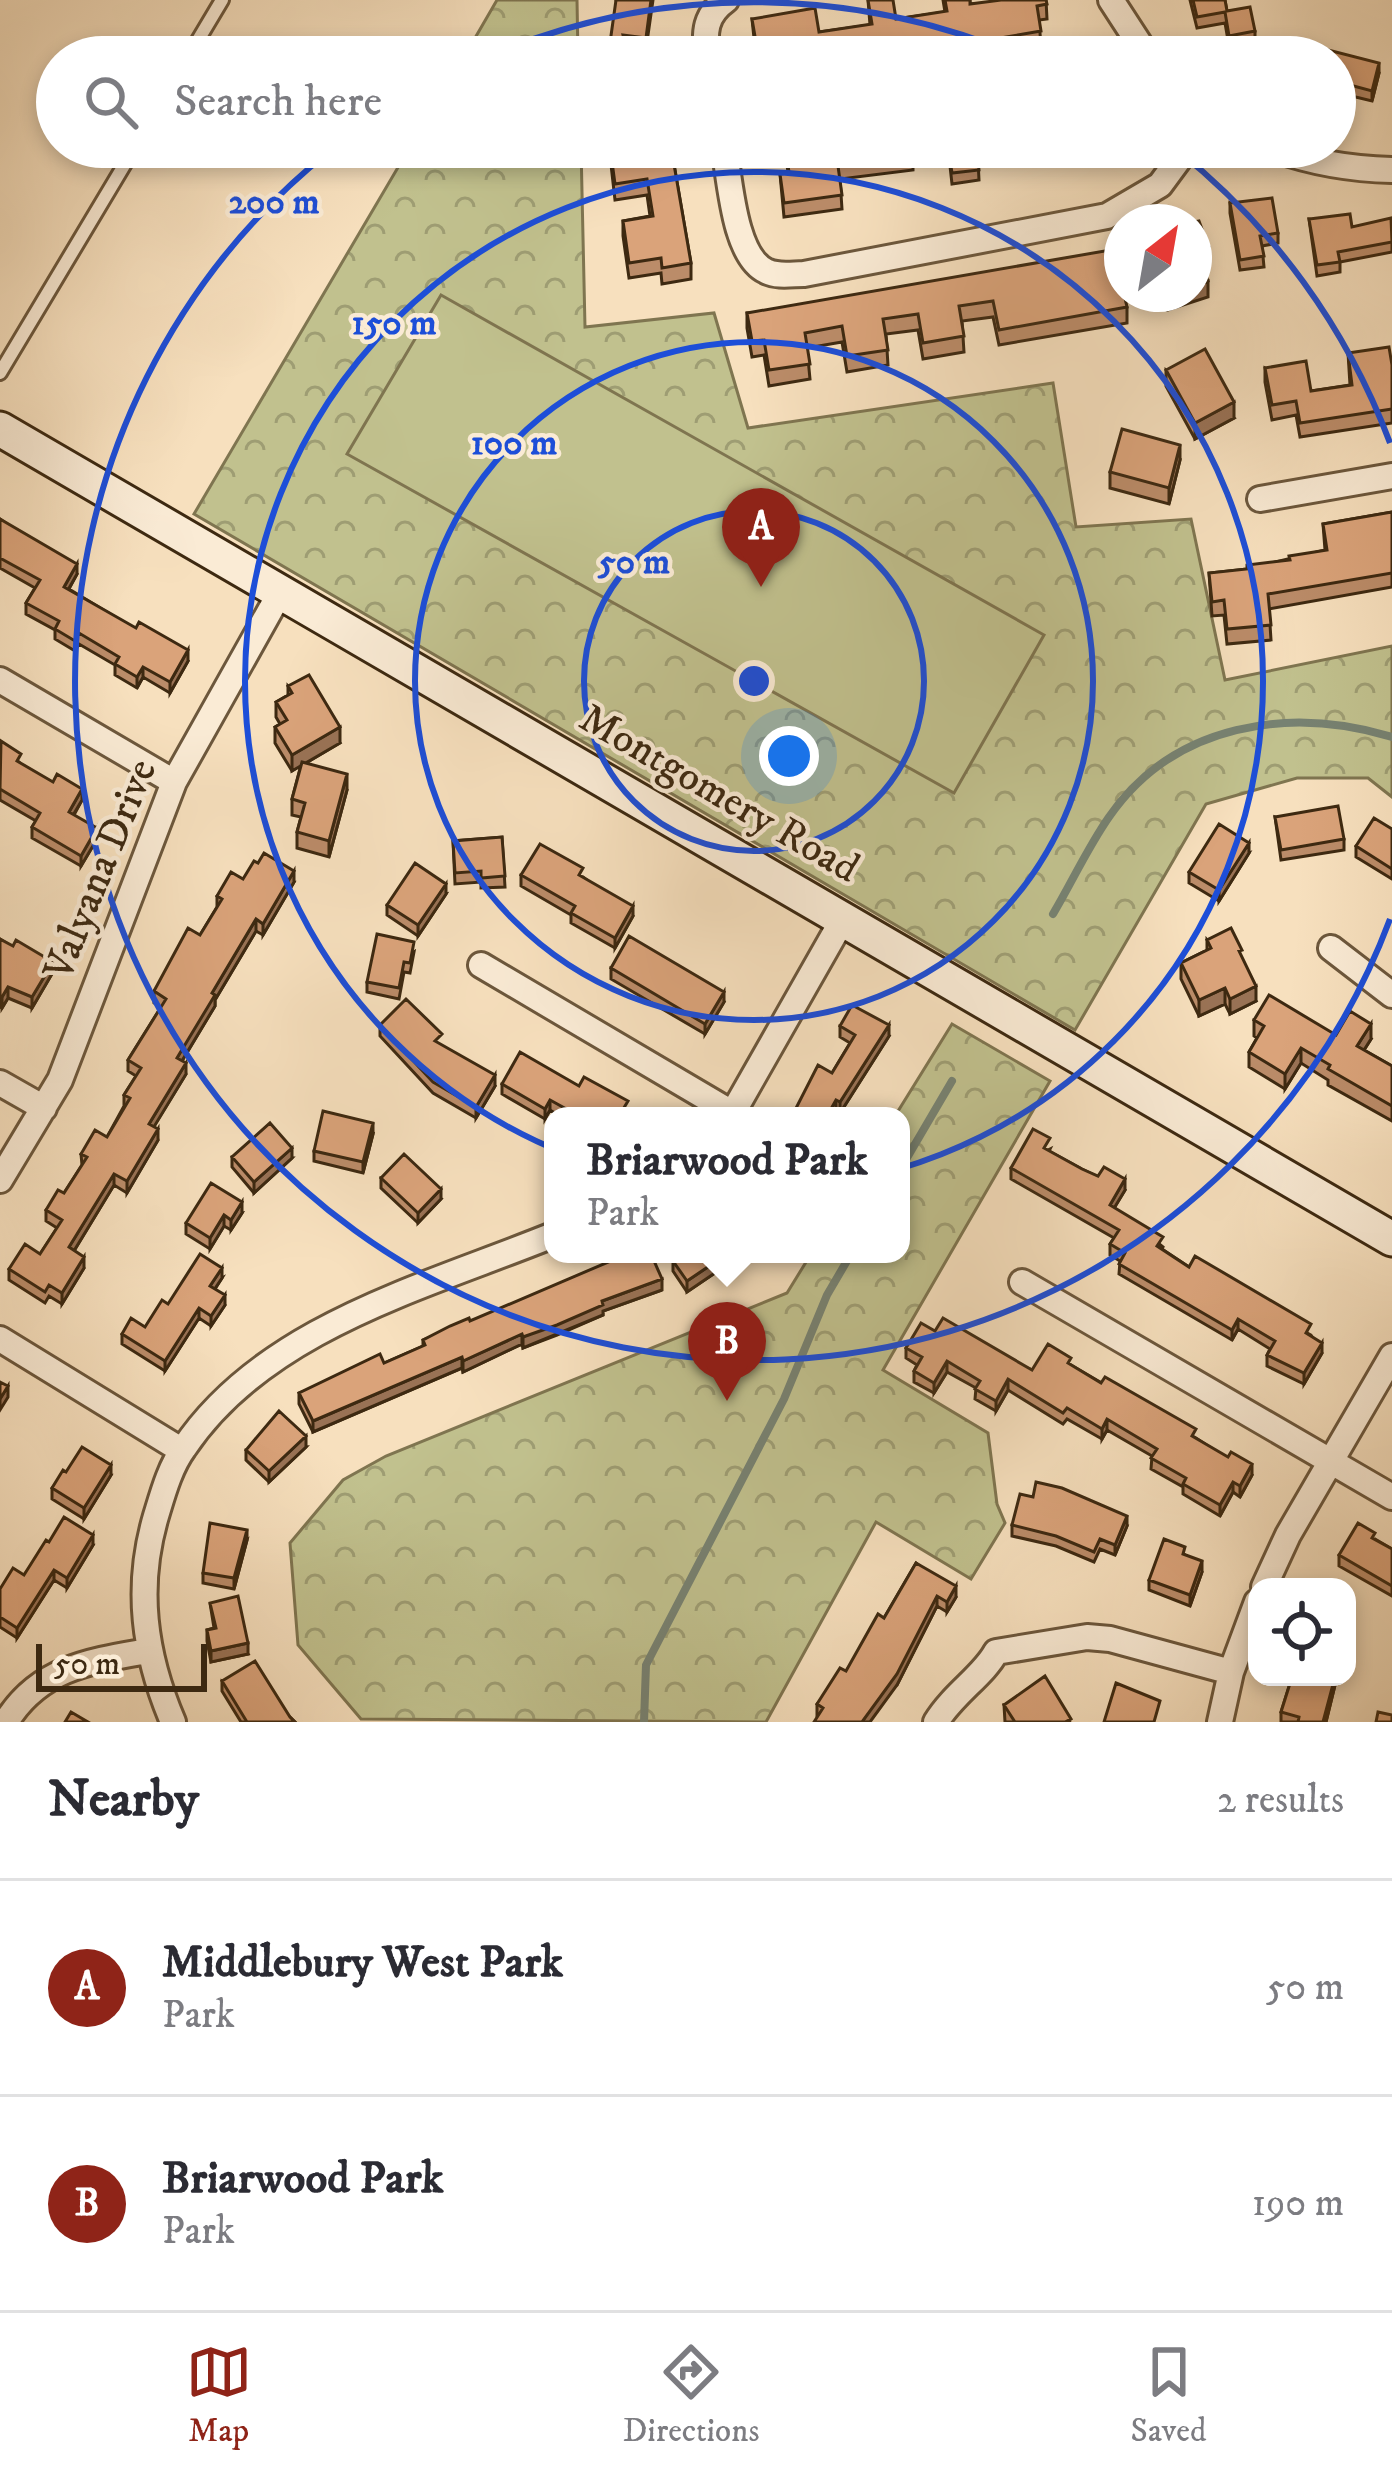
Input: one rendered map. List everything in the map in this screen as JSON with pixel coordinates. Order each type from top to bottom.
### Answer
[{"type":"street","points":[[705,36],[711,10],[725,0]]},
{"type":"street","points":[[1112,0],[1135,36]]},
{"type":"street","points":[[728,168],[742,244],[760,269],[782,275],[1106,216],[1160,185],[1173,168]]},
{"type":"street","points":[[1351,168],[1392,170]]},
{"type":"street","name":"Montgomery Road","points":[[0,429],[1392,1240]]},
{"type":"street","points":[[1260,499],[1392,476]]},
{"type":"street","name":"Valyana Drive","points":[[0,1180],[70,1058],[174,782],[281,591]]},
{"type":"street","points":[[0,680],[174,782]]},
{"type":"street","points":[[737,1107],[843,919]]},
{"type":"street","points":[[1331,948],[1392,994]]},
{"type":"street","points":[[481,965],[719,1107]]},
{"type":"street","points":[[0,1082],[44,1108]]},
{"type":"street","points":[[173,1722],[148,1651],[144,1576],[150,1538],[182,1450],[228,1393],[294,1345],[341,1321],[544,1239]]},
{"type":"street","points":[[1022,1282],[1392,1497]]},
{"type":"street","points":[[0,1339],[182,1450]]},
{"type":"street","points":[[1269,1578],[1392,1356]]},
{"type":"street","points":[[1220,1722],[1248,1626]]},
{"type":"street","points":[[936,1722],[996,1652],[1067,1637],[1110,1639],[1231,1672]]},
{"type":"street","points":[[6,1722],[22,1698],[62,1670],[148,1651]]},
{"type":"lane","points":[[201,36],[222,0]]},
{"type":"lane","points":[[0,373],[122,168]]},
{"type":"green space","points":[[497,0],[577,0],[578,36],[476,36]]},
{"type":"green space","points":[[398,168],[581,168],[585,327],[714,313],[748,428],[1053,383],[1076,527],[1191,519],[1225,680],[1392,646],[1392,797],[1368,778],[1297,778],[1206,804],[1075,1030],[194,514]]},
{"type":"green space","points":[[441,295],[1044,635],[954,793],[347,454]]},
{"type":"green space","points":[[952,1024],[1050,1081],[883,1370],[988,1433],[997,1504],[1005,1523],[971,1579],[876,1522],[766,1722],[361,1719],[298,1645],[290,1543],[343,1480],[386,1456],[787,1293],[805,1263],[910,1263],[910,1107],[901,1107]]},
{"type":"building","points":[[616,0],[651,0],[646,36],[611,36]]},
{"type":"building","points":[[868,0],[893,0],[896,19],[947,11],[945,0],[970,0],[970,4],[1046,0],[1047,4],[1037,6],[1041,31],[1012,36],[755,36],[752,19],[815,8],[819,32],[872,24]]},
{"type":"building","points":[[1193,0],[1225,0],[1227,11],[1250,7],[1255,31],[1229,36],[1225,12],[1197,17]]},
{"type":"building","points":[[1356,57],[1379,63],[1372,91],[1356,87]]},
{"type":"building","points":[[613,168],[675,168],[691,263],[662,268],[661,258],[629,263],[623,221],[653,216],[647,179],[615,184]]},
{"type":"building","points":[[788,168],[838,168],[842,195],[784,203],[780,174],[789,173]]},
{"type":"building","points":[[951,168],[979,168],[979,170],[952,173]]},
{"type":"building","points":[[1272,198],[1278,233],[1260,236],[1264,256],[1240,260],[1230,203]]},
{"type":"building","points":[[1350,214],[1352,227],[1391,218],[1392,242],[1338,252],[1340,262],[1317,265],[1309,219]]},
{"type":"building","points":[[1104,251],[1104,311],[999,330],[993,301],[959,306],[964,336],[923,343],[918,314],[883,319],[888,350],[847,356],[842,326],[805,333],[810,364],[769,370],[764,340],[752,341],[747,313]]},
{"type":"building","points":[[1389,347],[1392,409],[1300,423],[1296,401],[1272,405],[1265,368],[1306,361],[1311,391],[1352,385],[1348,353]]},
{"type":"building","points":[[1205,349],[1234,402],[1195,423],[1166,370]]},
{"type":"building","points":[[1122,429],[1180,445],[1169,488],[1110,472]]},
{"type":"building","points":[[1392,512],[1392,573],[1268,594],[1271,625],[1227,629],[1224,600],[1212,602],[1209,573],[1327,550],[1323,524]]},
{"type":"building","points":[[0,519],[77,564],[64,587],[136,628],[139,622],[188,650],[170,682],[143,667],[137,677],[115,664],[119,657],[79,633],[75,641],[55,629],[59,621],[26,603],[40,580],[0,558]]},
{"type":"building","points":[[309,675],[340,727],[292,755],[275,727],[287,720],[276,702],[292,693],[288,686]]},
{"type":"building","points":[[1,741],[21,754],[17,761],[53,782],[57,774],[82,789],[69,812],[97,828],[81,856],[32,827],[40,813],[0,789]]},
{"type":"building","points":[[302,762],[347,774],[329,841],[297,832],[305,803],[292,799]]},
{"type":"building","points":[[1338,806],[1344,839],[1281,850],[1275,817]]},
{"type":"building","points":[[1374,818],[1392,829],[1392,869],[1356,846]]},
{"type":"building","points":[[1219,824],[1249,843],[1219,890],[1189,872]]},
{"type":"building","points":[[502,837],[505,876],[455,873],[453,841]]},
{"type":"building","points":[[540,844],[583,868],[579,875],[633,906],[615,938],[571,913],[575,906],[521,875]]},
{"type":"building","points":[[264,853],[294,871],[263,924],[256,919],[212,993],[177,1058],[186,1063],[149,1124],[158,1129],[127,1181],[114,1174],[69,1247],[84,1257],[62,1293],[49,1285],[45,1292],[9,1269],[25,1244],[40,1254],[62,1220],[46,1210],[58,1190],[64,1193],[87,1157],[81,1154],[95,1130],[107,1137],[130,1098],[124,1095],[141,1068],[128,1060],[166,999],[154,991],[188,928],[200,935],[222,899],[217,896],[231,872],[243,879]]},
{"type":"building","points":[[415,863],[446,884],[418,925],[387,905]]},
{"type":"building","points":[[1231,928],[1256,986],[1230,999],[1225,988],[1199,1000],[1181,963],[1211,948],[1207,940]]},
{"type":"building","points":[[377,934],[414,942],[399,988],[367,982]]},
{"type":"building","points":[[629,936],[724,992],[705,1024],[611,968]]},
{"type":"building","points":[[0,939],[13,946],[16,940],[53,962],[32,997],[8,987],[0,996]]},
{"type":"building","points":[[1269,995],[1336,1035],[1350,1011],[1371,1024],[1357,1046],[1392,1066],[1392,1106],[1301,1048],[1285,1074],[1249,1052],[1264,1026],[1254,1020]]},
{"type":"building","points":[[406,999],[442,1034],[435,1041],[495,1075],[476,1107],[433,1082],[380,1025]]},
{"type":"building","points":[[852,1005],[889,1025],[840,1102],[836,1100],[832,1107],[797,1107],[818,1065],[832,1073],[855,1035],[840,1026]]},
{"type":"building","points":[[520,1052],[579,1086],[584,1077],[628,1101],[624,1107],[563,1107],[550,1100],[544,1108],[502,1084]]},
{"type":"building","points":[[323,1111],[373,1123],[363,1162],[314,1151]]},
{"type":"building","points":[[270,1123],[292,1148],[254,1182],[232,1157]]},
{"type":"building","points":[[1033,1129],[1050,1138],[1044,1148],[1082,1169],[1098,1176],[1104,1167],[1125,1179],[1110,1205],[1163,1237],[1157,1246],[1189,1267],[1195,1256],[1311,1324],[1306,1333],[1322,1343],[1304,1373],[1267,1355],[1275,1341],[1238,1319],[1232,1330],[1119,1264],[1125,1253],[1110,1244],[1119,1230],[1011,1168]]},
{"type":"building","points":[[404,1154],[441,1189],[418,1213],[381,1178]]},
{"type":"building","points":[[211,1183],[242,1202],[231,1220],[224,1215],[210,1238],[186,1223]]},
{"type":"building","points":[[200,1254],[222,1268],[210,1286],[225,1295],[211,1316],[199,1308],[165,1361],[122,1334],[131,1318],[145,1327],[162,1300],[168,1304]]},
{"type":"building","points":[[606,1263],[655,1263],[662,1279],[313,1421],[299,1393],[380,1354],[384,1363],[425,1345],[423,1340],[450,1326]]},
{"type":"building","points":[[674,1263],[714,1263],[687,1281]]},
{"type":"building","points":[[943,1318],[1032,1370],[1048,1344],[1101,1383],[1105,1377],[1196,1429],[1192,1436],[1228,1457],[1231,1452],[1252,1464],[1240,1486],[1233,1482],[1220,1505],[1151,1458],[1157,1449],[1107,1419],[1102,1429],[1067,1408],[1063,1413],[1008,1379],[996,1401],[975,1389],[980,1381],[947,1361],[934,1383],[914,1371],[922,1357],[906,1348],[921,1323],[935,1331]]},
{"type":"building","points":[[279,1411],[306,1436],[269,1471],[246,1450]]},
{"type":"building","points":[[82,1447],[111,1465],[84,1508],[52,1488]]},
{"type":"building","points":[[1036,1482],[1127,1516],[1115,1545],[1100,1539],[1094,1552],[1012,1525],[1020,1494],[1033,1497]]},
{"type":"building","points":[[64,1517],[93,1535],[67,1578],[54,1570],[17,1628],[0,1617],[0,1589],[13,1568],[24,1575]]},
{"type":"building","points":[[210,1523],[247,1530],[234,1578],[203,1573]]},
{"type":"building","points":[[1358,1523],[1392,1549],[1392,1586],[1339,1555]]},
{"type":"building","points":[[1164,1539],[1202,1561],[1190,1595],[1149,1580]]},
{"type":"building","points":[[916,1563],[956,1586],[947,1602],[937,1596],[897,1674],[862,1722],[814,1722],[823,1708],[817,1704],[840,1668],[846,1671],[878,1614],[884,1618]]},
{"type":"building","points":[[238,1596],[248,1643],[211,1651],[207,1630],[216,1628],[210,1603]]},
{"type":"building","points":[[255,1661],[295,1722],[247,1722],[222,1681]]},
{"type":"building","points":[[1045,1676],[1071,1719],[1015,1722],[1004,1705]]},
{"type":"building","points":[[1116,1683],[1160,1701],[1154,1722],[1104,1722]]},
{"type":"building","points":[[1289,1686],[1333,1686],[1323,1722],[1298,1722],[1299,1717],[1281,1712]]},
{"type":"building","points":[[71,1712],[88,1722],[65,1722]]},
{"type":"building","points":[[1378,1712],[1392,1715],[1392,1722],[1376,1722]]},
{"type":"waterway","points":[[1053,914],[1101,828],[1136,785],[1166,760],[1200,742],[1274,724],[1313,723],[1392,737]]},
{"type":"waterway","points":[[910,1153],[952,1081]]},
{"type":"waterway","points":[[644,1722],[646,1665],[784,1399],[827,1295],[846,1263]]},
{"type":"place","name":"Middlebury West Park","points":[[761,587]]},
{"type":"place","name":"Briarwood Park","points":[[727,1401]]}]
